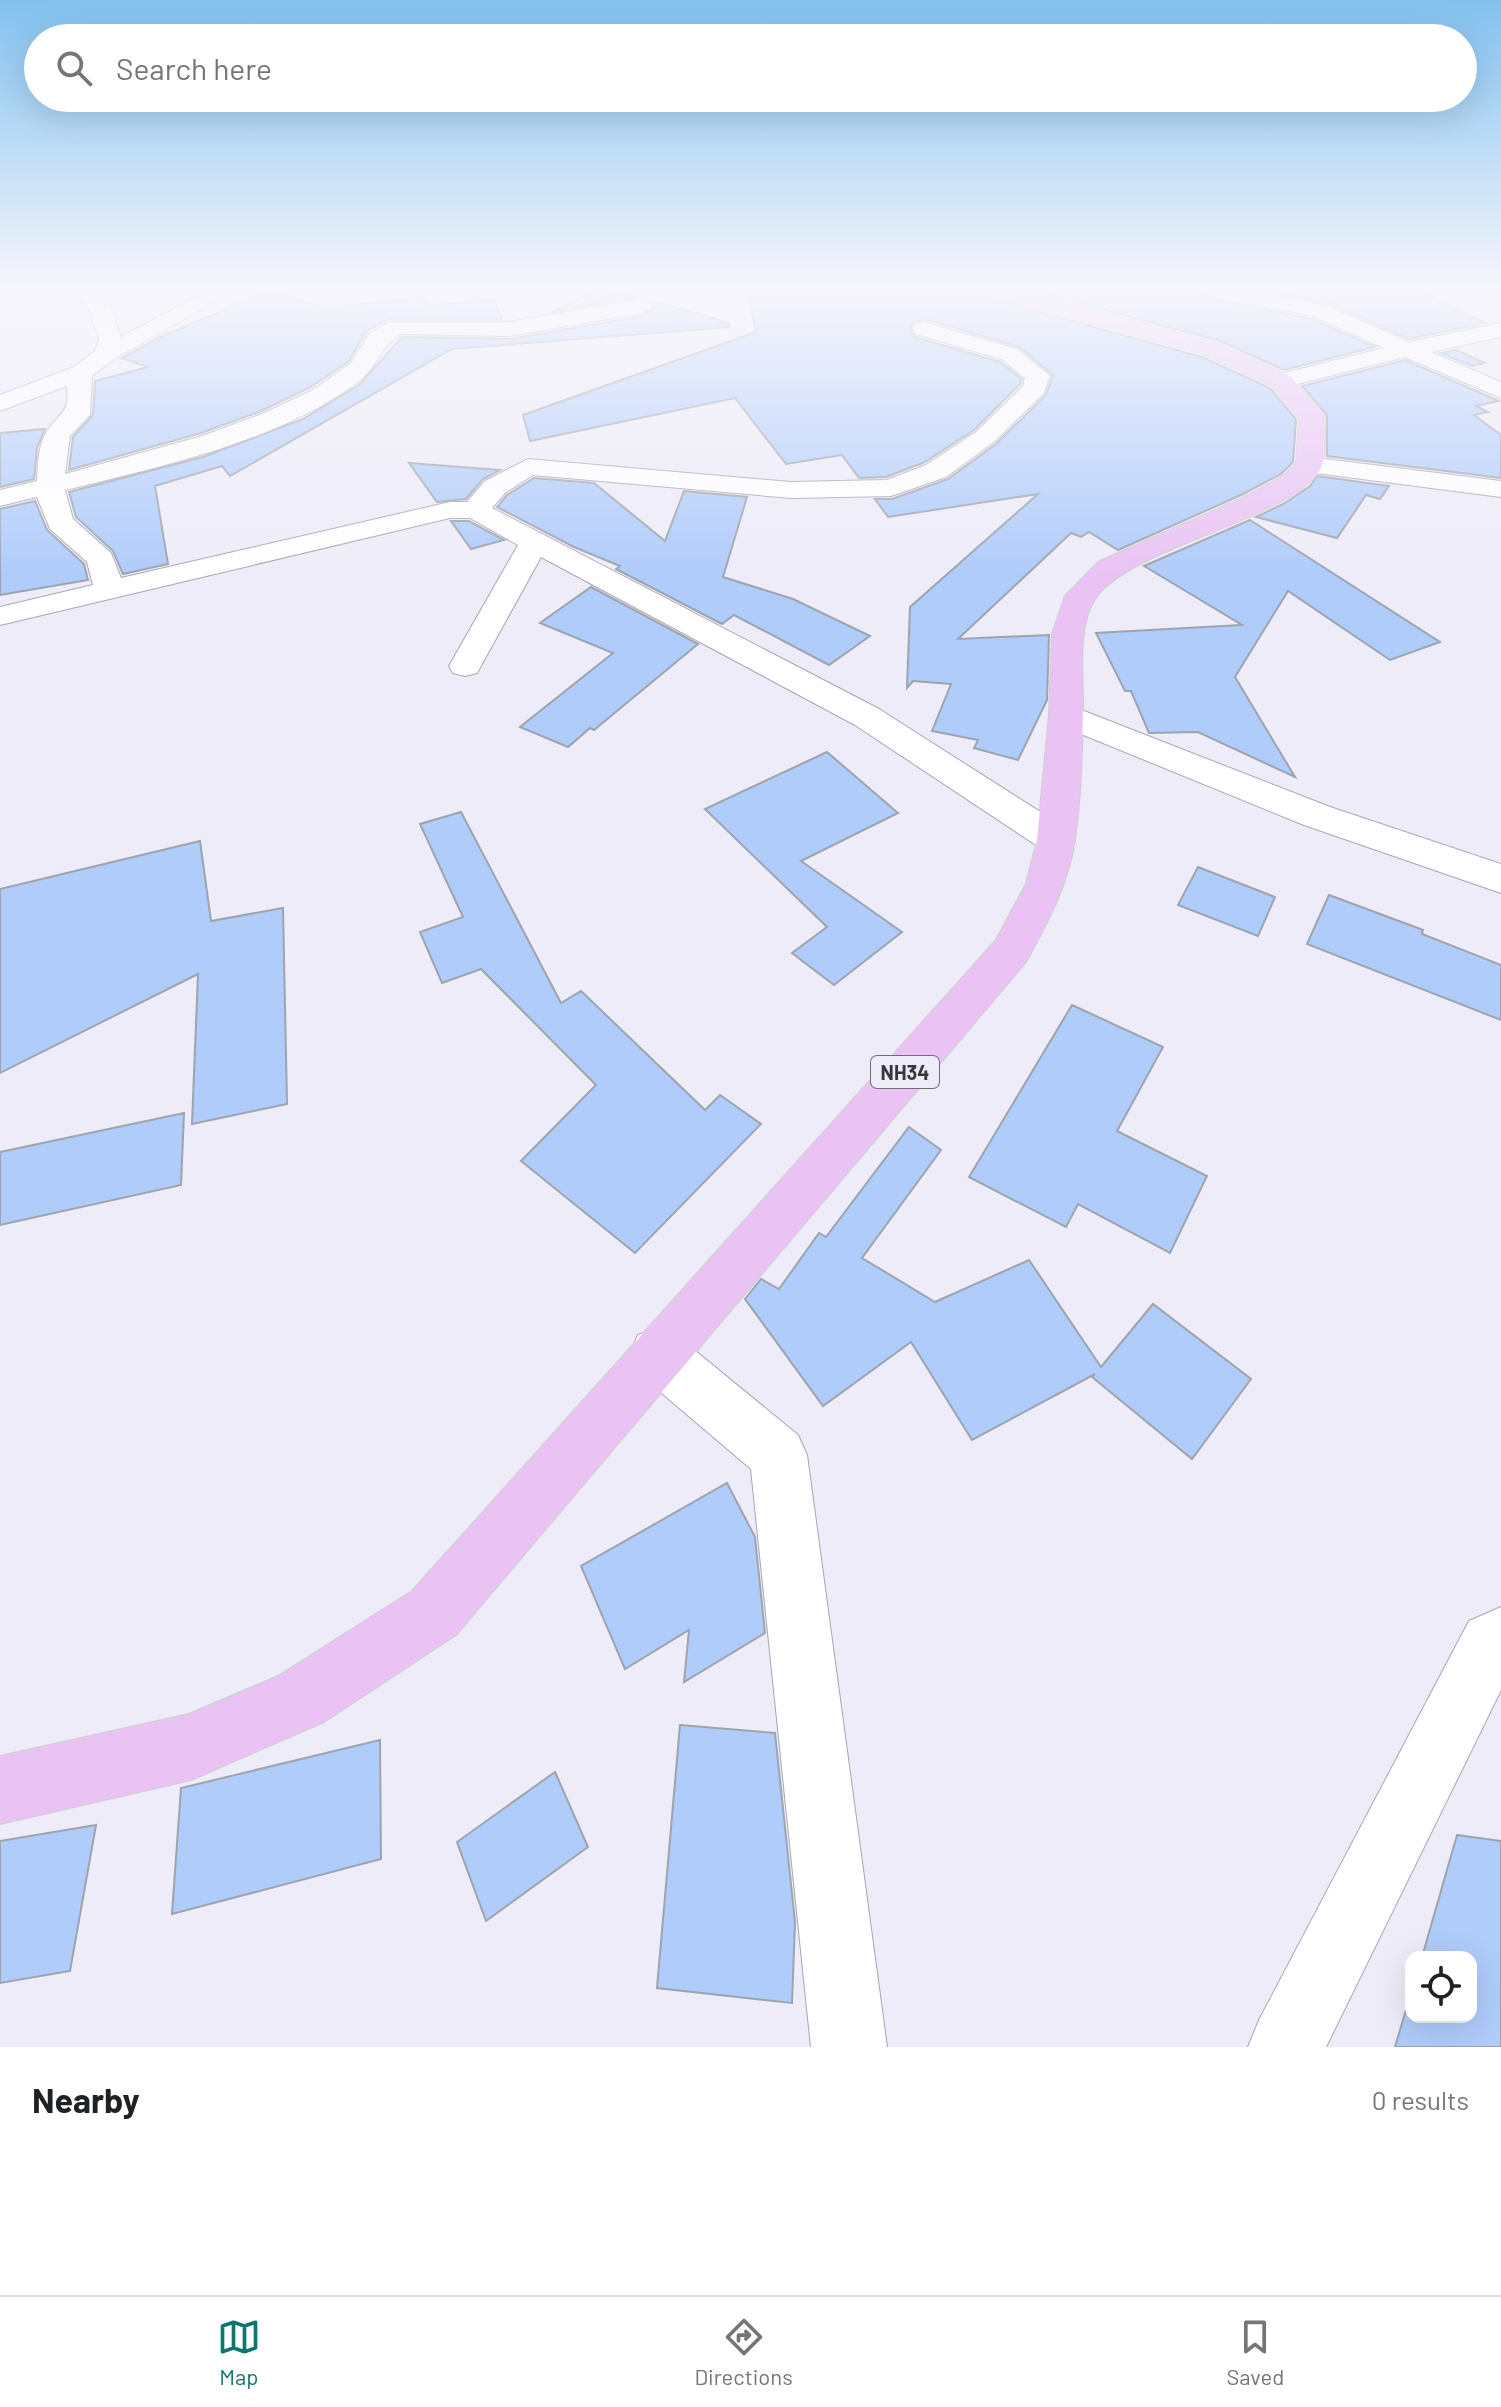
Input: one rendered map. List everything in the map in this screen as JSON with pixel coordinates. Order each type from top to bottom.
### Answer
[{"type":"highway","points":[[1284,385],[1312,417],[1309,465]]},
{"type":"highway","name":"NH34","points":[[0,1790],[191,1747],[301,1699],[434,1613],[1011,951],[1046,884],[1056,840],[1066,715],[1068,634],[1080,596],[1109,568],[1252,504],[1293,482],[1309,465]]},
{"type":"street","points":[[0,404],[50,385]]},
{"type":"street","points":[[79,385],[77,415],[58,434],[51,462],[51,498],[60,523],[101,559],[109,589]]},
{"type":"street","points":[[0,498],[212,442],[272,420],[310,402],[335,385]]},
{"type":"street","points":[[475,510],[495,487],[528,467],[791,490],[891,488],[936,471],[985,437],[1036,385]]},
{"type":"street","points":[[1309,465],[1501,489]]},
{"type":"street","points":[[0,616],[450,510],[475,510],[867,717],[1056,840]]},
{"type":"street","points":[[465,666],[535,541]]},
{"type":"street","points":[[0,606],[37,606]]},
{"type":"street","points":[[1066,715],[1317,816],[1501,879]]},
{"type":"street","points":[[657,1354],[778,1455],[849,2047]]},
{"type":"street","points":[[1286,2047],[1491,1643],[1501,1639]]},
{"type":"building","points":[[95,385],[315,385],[261,411],[201,433],[69,470],[73,437],[93,415]]},
{"type":"building","points":[[359,385],[390,385],[230,476],[222,466],[155,486],[168,564],[123,574],[113,551],[76,517],[69,492],[203,457],[303,419]]},
{"type":"building","points":[[609,385],[1019,385],[974,430],[925,462],[886,477],[859,478],[842,455],[786,464],[735,398],[530,441],[523,415]]},
{"type":"building","points":[[1050,385],[1262,385],[1270,388],[1296,419],[1293,462],[1281,474],[1241,495],[1118,550],[1089,532],[1081,537],[1071,533],[958,639],[1049,635],[1047,700],[1018,760],[974,748],[978,740],[932,731],[951,684],[913,681],[907,688],[910,607],[1038,494],[888,517],[875,499],[892,499],[948,479],[996,444],[1046,395]]},
{"type":"building","points":[[1461,385],[1499,401],[1476,406],[1488,412],[1474,415],[1501,435],[1501,478],[1327,456],[1327,415],[1302,386]]},
{"type":"building","points":[[45,429],[37,448],[34,479],[0,487],[0,433]]},
{"type":"building","points":[[409,463],[500,470],[483,479],[466,499],[437,502]]},
{"type":"building","points":[[1317,476],[1389,486],[1380,499],[1366,495],[1337,538],[1256,517],[1285,503],[1310,486]]},
{"type":"building","points":[[534,478],[594,483],[665,541],[684,491],[747,497],[723,577],[793,599],[870,636],[829,665],[734,615],[722,624],[616,569],[620,566],[574,547],[497,507],[507,495]]},
{"type":"building","points":[[35,501],[47,530],[84,564],[88,580],[0,595],[0,509]]},
{"type":"building","points":[[1250,520],[1440,642],[1390,660],[1288,591],[1235,677],[1295,777],[1198,732],[1149,733],[1131,691],[1125,691],[1096,633],[1242,625],[1144,566]]},
{"type":"building","points":[[451,521],[469,521],[504,540],[471,549]]},
{"type":"building","points":[[591,587],[698,644],[594,730],[590,728],[568,747],[520,727],[613,653],[540,623]]},
{"type":"building","points":[[827,752],[898,813],[801,861],[902,932],[834,985],[792,953],[827,927],[705,809]]},
{"type":"building","points":[[461,812],[561,1003],[581,991],[705,1110],[720,1095],[761,1124],[635,1253],[521,1161],[596,1085],[481,969],[442,983],[420,932],[463,917],[420,824]]},
{"type":"building","points":[[200,841],[211,921],[283,908],[287,1104],[192,1124],[198,974],[0,1073],[0,889]]},
{"type":"building","points":[[1198,867],[1275,897],[1258,936],[1178,905]]},
{"type":"building","points":[[1329,895],[1423,930],[1422,934],[1501,965],[1501,1020],[1307,944]]},
{"type":"building","points":[[1072,1005],[1163,1047],[1117,1131],[1207,1176],[1170,1253],[1078,1204],[1066,1227],[969,1177]]},
{"type":"building","points":[[184,1113],[181,1185],[0,1225],[0,1152]]},
{"type":"building","points":[[909,1127],[941,1150],[862,1258],[935,1302],[1029,1260],[1101,1367],[1153,1304],[1251,1379],[1192,1459],[1092,1377],[1095,1374],[972,1440],[911,1342],[823,1406],[745,1299],[761,1279],[779,1289],[819,1233],[826,1237]]},
{"type":"building","points":[[727,1483],[755,1537],[765,1633],[684,1682],[689,1630],[625,1669],[581,1566]]},
{"type":"building","points":[[680,1725],[775,1733],[795,1922],[792,2003],[657,1988]]},
{"type":"building","points":[[380,1740],[381,1859],[172,1914],[181,1788]]},
{"type":"building","points":[[555,1772],[588,1847],[486,1921],[457,1842]]},
{"type":"building","points":[[96,1825],[70,1971],[0,1983],[0,1841]]},
{"type":"building","points":[[1457,1835],[1501,1841],[1501,2047],[1395,2047],[1405,2013],[1405,2023],[1477,2023],[1477,1951],[1424,1951]]}]
